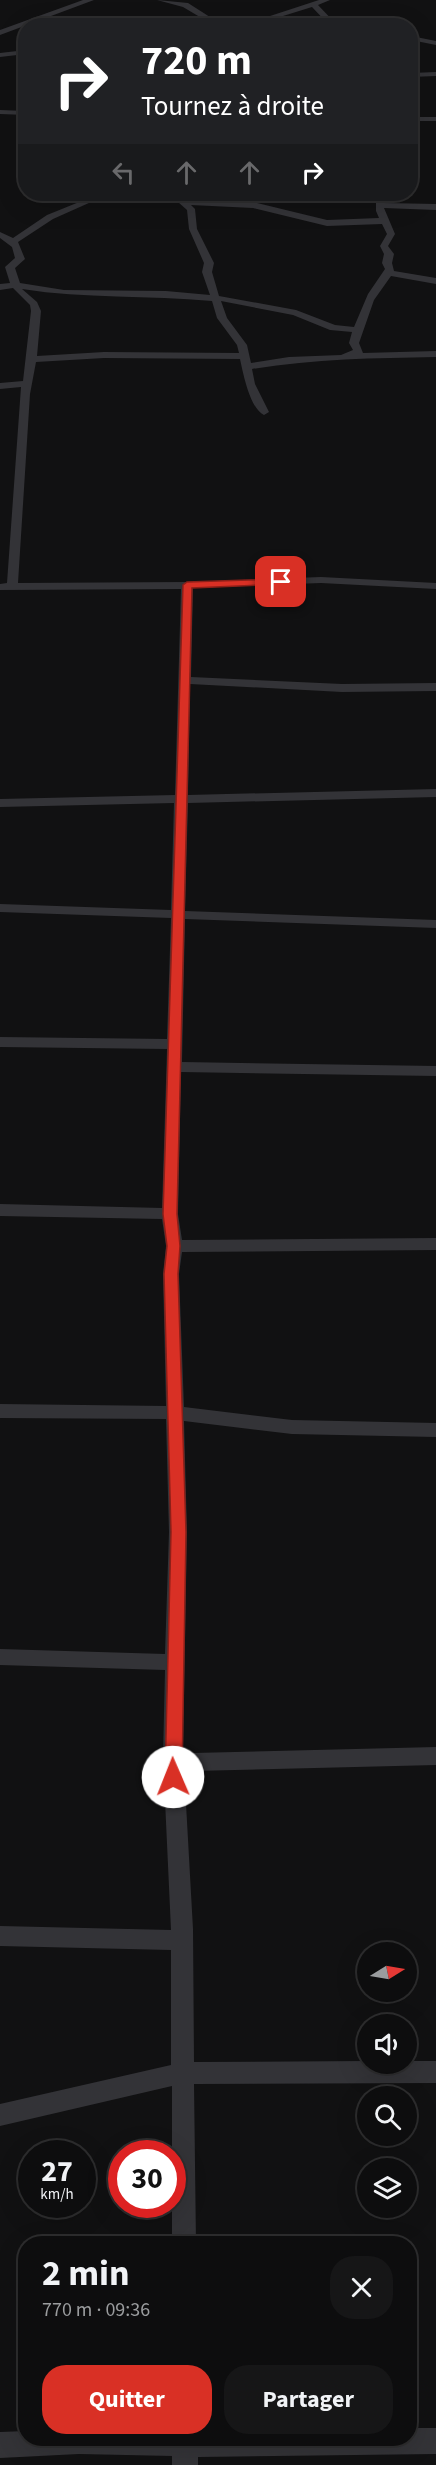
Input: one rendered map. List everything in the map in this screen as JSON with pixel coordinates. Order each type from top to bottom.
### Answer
[{"type":"street","points":[[57,0],[65,8]]},
{"type":"street","points":[[41,18],[90,0]]},
{"type":"street","points":[[161,0],[186,5],[208,18]]},
{"type":"street","points":[[268,18],[326,0]]},
{"type":"street","points":[[313,4],[327,18]]},
{"type":"street","points":[[0,33],[18,26]]},
{"type":"street","points":[[418,39],[436,43]]},
{"type":"street","points":[[0,55],[18,53]]},
{"type":"street","points":[[418,75],[436,74]]},
{"type":"street","points":[[0,112],[18,113]]},
{"type":"street","points":[[418,119],[436,119]]},
{"type":"street","points":[[14,241],[77,201]]},
{"type":"street","points":[[349,356],[359,351],[354,343],[357,330],[375,289],[390,269],[387,261],[389,254],[384,246],[391,234],[383,221],[380,211],[381,201]]},
{"type":"street","points":[[185,202],[254,205],[327,223],[383,221]]},
{"type":"street","points":[[185,202],[191,209],[193,229],[209,263],[207,272],[222,318],[239,339],[255,397],[264,412]]},
{"type":"street","points":[[381,205],[436,207]]},
{"type":"street","points":[[0,235],[14,241],[18,246],[20,259],[10,267],[15,285],[34,304]]},
{"type":"street","points":[[389,273],[436,281]]},
{"type":"street","points":[[0,287],[15,285],[64,293],[184,295],[227,299],[296,313],[327,326],[357,330]]},
{"type":"street","points":[[34,304],[64,293]]},
{"type":"street","points":[[34,304],[32,359],[27,384],[6,588],[321,580],[436,586]]},
{"type":"street","points":[[246,367],[289,360],[436,354]]},
{"type":"street","points":[[32,359],[113,355],[244,356]]},
{"type":"street","points":[[0,386],[27,384]]},
{"type":"street","points":[[184,2236],[182,1940],[173,1757],[178,1532],[171,1274],[174,1246],[170,1214],[187,585]]},
{"type":"street","points":[[186,680],[262,685],[401,689],[436,687]]},
{"type":"street","points":[[0,803],[436,793]]},
{"type":"street","points":[[0,908],[436,924]]},
{"type":"street","points":[[0,1042],[175,1044]]},
{"type":"street","points":[[174,1067],[436,1071]]},
{"type":"street","points":[[0,1210],[170,1214]]},
{"type":"street","points":[[174,1246],[436,1244]]},
{"type":"street","points":[[0,1411],[175,1413],[292,1427],[436,1430]]},
{"type":"street","points":[[0,1657],[176,1662]]},
{"type":"street","points":[[173,1757],[193,1762],[436,1756]]},
{"type":"street","points":[[0,1936],[182,1940]]},
{"type":"street","points":[[0,2115],[183,2073],[436,2072]]},
{"type":"street","points":[[417,2442],[436,2441]]},
{"type":"street","points":[[0,2445],[18,2444]]},
{"type":"street","points":[[145,2446],[185,2449],[279,2446]]},
{"type":"route","points":[[173,1777],[178,1532],[171,1274],[174,1246],[170,1214],[171,1102],[175,1044],[187,585],[281,582]]}]
